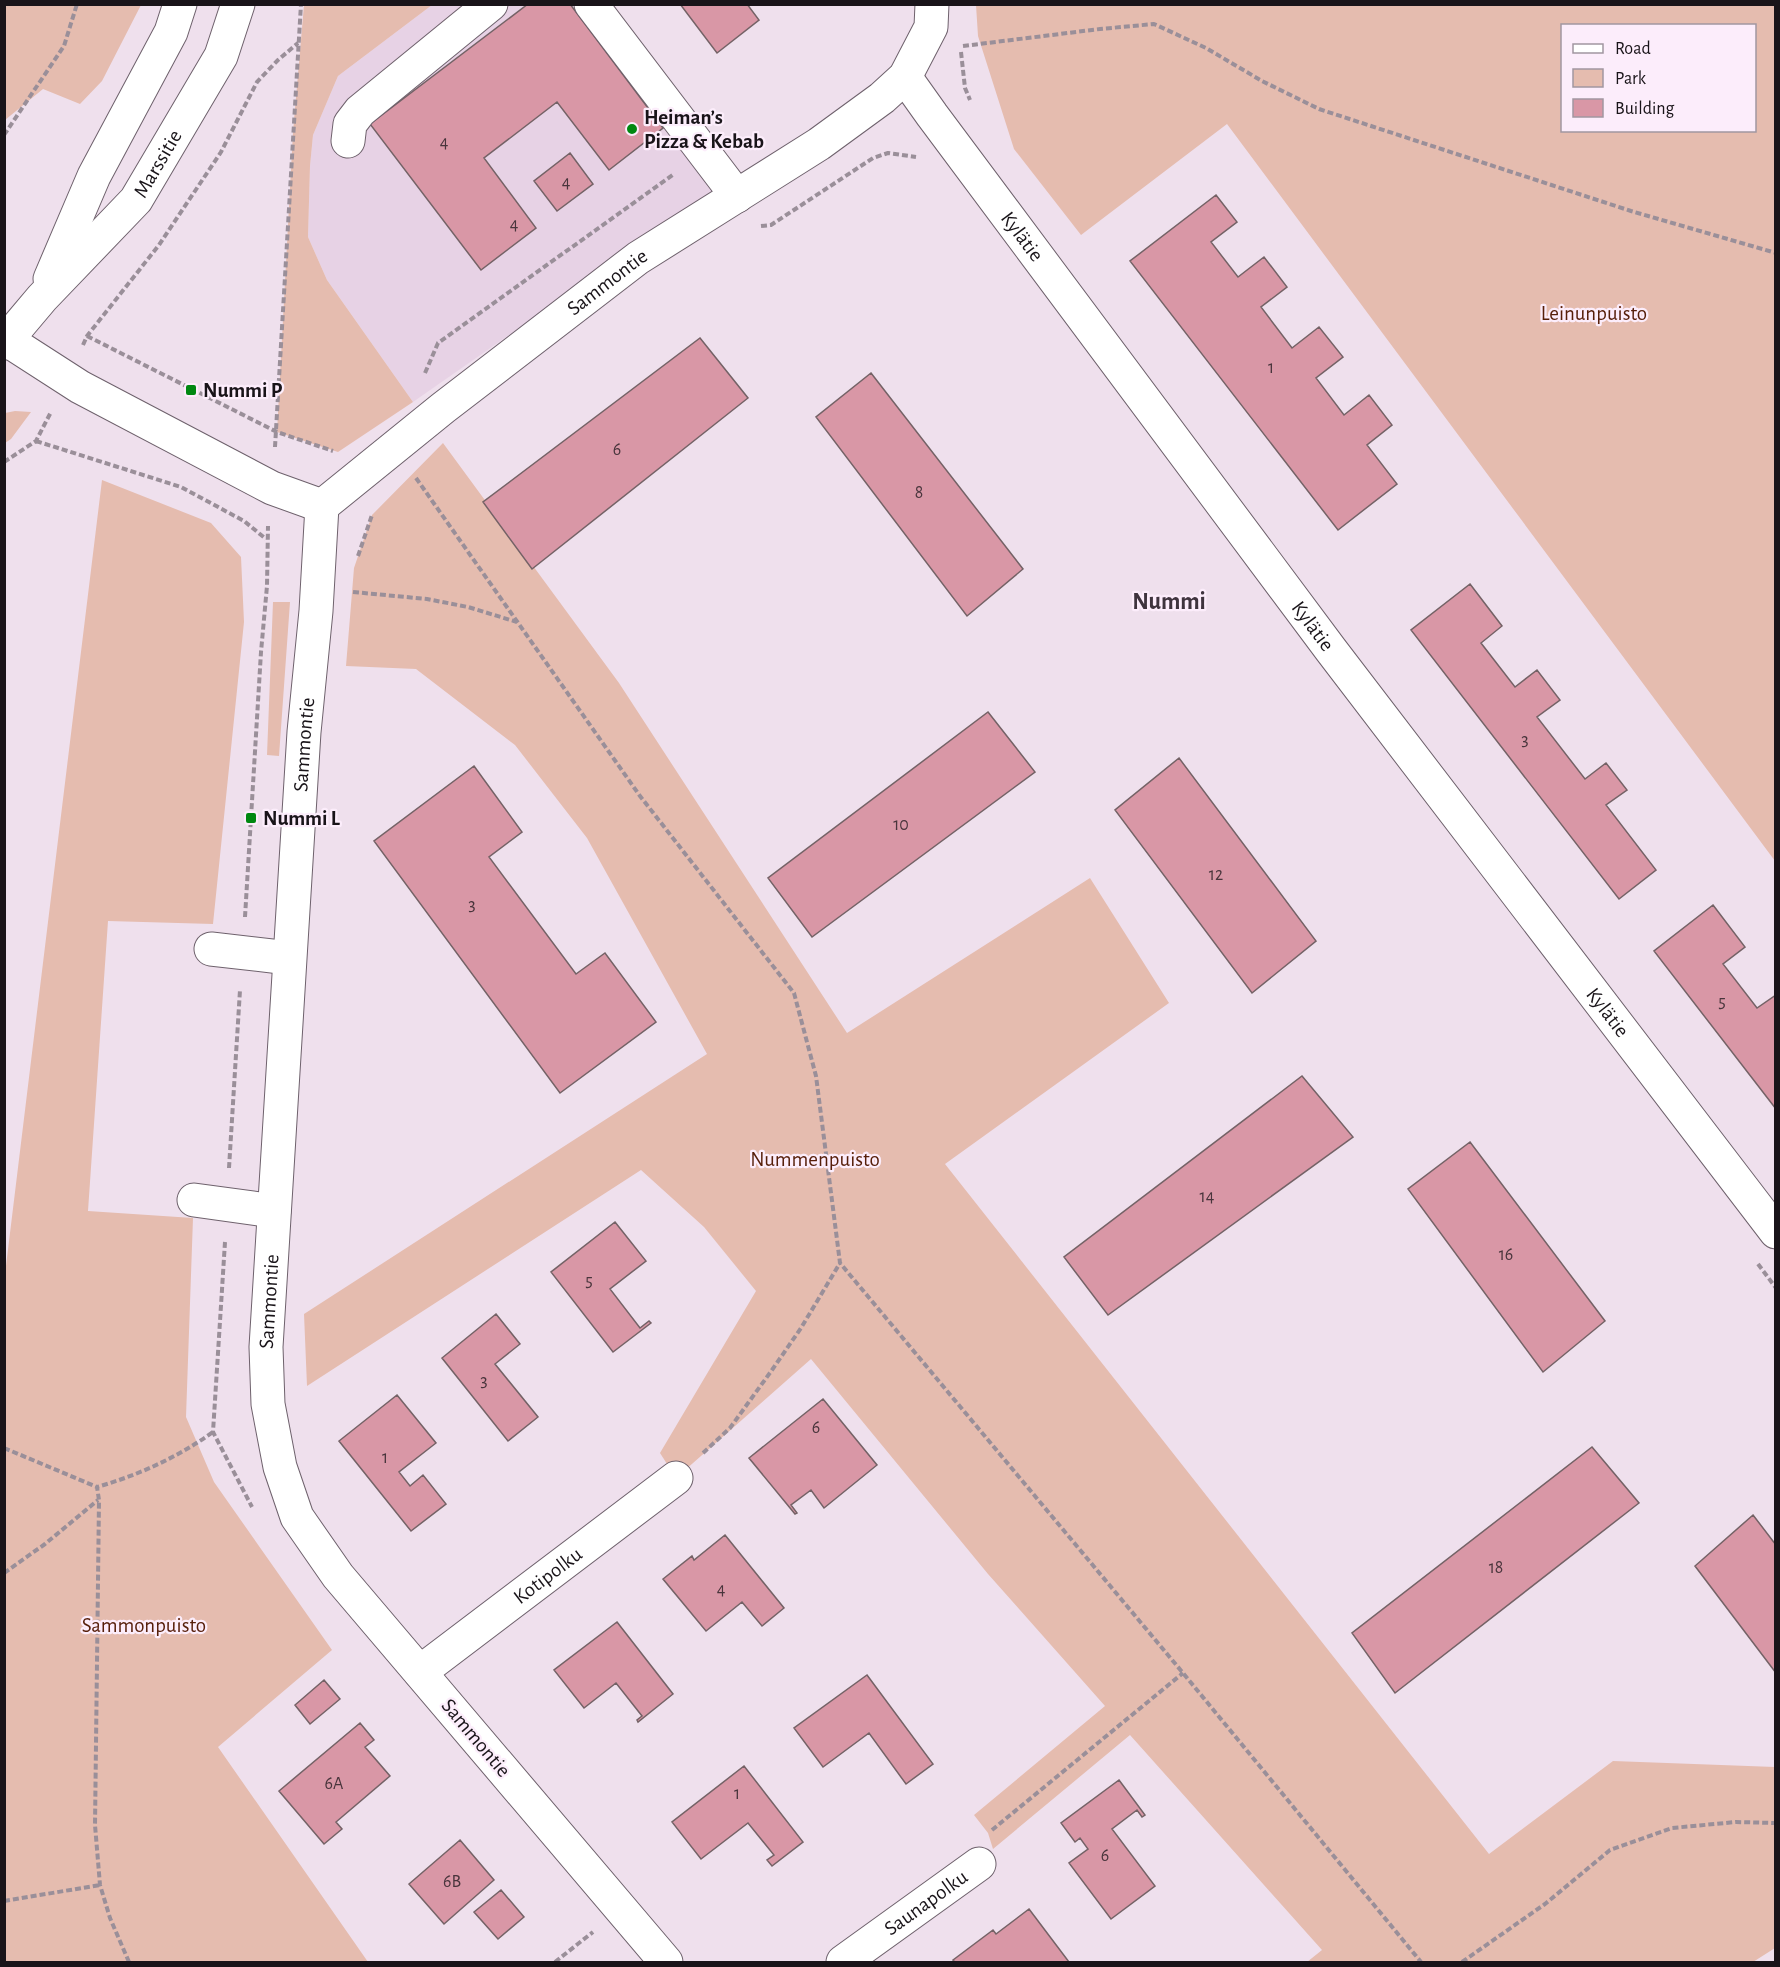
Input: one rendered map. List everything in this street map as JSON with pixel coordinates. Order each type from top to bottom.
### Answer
[{"type":"street","name":"Marssitie","points":[[42,298],[93,176],[171,32],[180,4]]},
{"type":"street","name":"Marssitie","points":[[6,342],[42,298],[136,200],[221,56],[238,4]]},
{"type":"street","points":[[348,141],[350,124],[360,111],[491,4]]},
{"type":"street","points":[[591,4],[737,196]]},
{"type":"street","points":[[905,77],[931,27],[932,4]]},
{"type":"street","name":"Sammontie","points":[[666,1962],[338,1576],[297,1517],[280,1467],[268,1404],[266,1347],[304,732],[316,611],[322,506],[443,408],[638,258],[819,144],[882,98],[905,77]]},
{"type":"street","name":"Kylätie","points":[[905,77],[1331,650],[1776,1232]]},
{"type":"street","points":[[6,342],[80,387],[272,489],[322,506]]},
{"type":"street","points":[[211,949],[289,958]]},
{"type":"street","points":[[194,1200],[274,1211]]},
{"type":"street","name":"Kotipolku","points":[[420,1672],[676,1478]]},
{"type":"street","name":"Saunapolku","points":[[843,1962],[979,1864]]},
{"type":"path","points":[[4,135],[64,46],[78,4]]},
{"type":"path","points":[[272,489],[301,4]]},
{"type":"path","points":[[960,47],[1100,28],[1154,24],[1206,48],[1262,81],[1319,109],[1631,211],[1776,253]]},
{"type":"path","points":[[299,42],[257,82],[221,152],[159,245],[87,336],[277,432],[338,452]]},
{"type":"path","points":[[759,227],[771,225],[873,158],[888,153],[925,159]]},
{"type":"path","points":[[421,382],[438,344],[693,161],[708,160]]},
{"type":"path","points":[[36,441],[181,487],[244,521],[267,539]]},
{"type":"path","points":[[413,472],[640,796],[794,993],[816,1076],[840,1263],[1421,1962]]},
{"type":"path","points":[[358,558],[372,515],[380,507]]},
{"type":"path","points":[[351,603],[352,584]]},
{"type":"path","points":[[351,592],[427,599],[468,607],[517,622]]},
{"type":"path","points":[[676,1478],[730,1428],[801,1328],[840,1263]]},
{"type":"path","points":[[4,1448],[97,1487],[135,1476],[194,1446],[213,1432]]},
{"type":"path","points":[[97,1487],[99,1500],[95,1825],[100,1885],[110,1918],[129,1962]]},
{"type":"path","points":[[4,1573],[45,1544],[99,1500]]},
{"type":"path","points":[[979,1864],[988,1833],[1183,1673]]},
{"type":"path","points":[[1462,1962],[1545,1904],[1610,1850],[1672,1828],[1736,1822],[1776,1823]]},
{"type":"path","points":[[4,1901],[100,1885]]},
{"type":"path","points":[[555,1962],[593,1931]]},
{"type":"shaded area","points":[[432,5],[611,5],[741,173],[413,402],[327,280],[308,237],[310,166],[313,135],[338,76]]},
{"type":"green space","points":[[5,4],[141,5],[102,81],[80,104],[43,89],[5,120]]},
{"type":"green space","points":[[304,5],[432,5],[338,76],[313,135],[308,237],[327,280],[413,402],[338,452],[277,432],[293,132]]},
{"type":"green space","name":"Leinunpuisto","points":[[976,5],[1775,5],[1775,861],[1227,124],[1081,235],[1014,149],[978,36]]},
{"type":"green space","points":[[31,412],[11,439],[5,443],[5,413]]},
{"type":"green space","name":"Nummenpuisto","points":[[443,443],[619,683],[847,1033],[1090,878],[1169,1003],[945,1164],[1489,1854],[1613,1761],[1775,1767],[1775,1948],[1753,1962],[1307,1962],[1322,1950],[1130,1735],[993,1849],[988,1833],[974,1815],[1105,1706],[988,1574],[811,1359],[676,1478],[660,1453],[756,1291],[704,1227],[641,1170],[307,1386],[304,1314],[707,1054],[587,838],[515,745],[416,669],[346,666],[354,568],[372,515]]},
{"type":"green space","name":"Sammonpuisto","points":[[102,480],[211,523],[241,557],[244,622],[213,924],[108,921],[88,1211],[193,1218],[186,1417],[214,1482],[332,1650],[218,1747],[368,1962],[5,1962],[5,1274]]},
{"type":"green space","points":[[273,602],[290,602],[279,756],[267,755]]},
{"type":"building","points":[[528,4],[570,4],[663,128],[609,170],[557,102],[484,158],[536,228],[481,270],[370,124]]},
{"type":"building","points":[[680,4],[747,4],[759,20],[717,53]]},
{"type":"building","points":[[570,153],[593,184],[557,211],[534,181]]},
{"type":"building","points":[[1216,195],[1237,222],[1211,242],[1238,277],[1264,257],[1287,287],[1261,307],[1292,348],[1319,327],[1343,357],[1316,378],[1344,415],[1369,395],[1392,425],[1367,445],[1397,484],[1338,530],[1130,261]]},
{"type":"building","points":[[700,338],[748,398],[532,569],[483,502]]},
{"type":"building","points":[[871,373],[1023,569],[967,616],[816,417]]},
{"type":"building","points":[[1470,584],[1502,626],[1481,643],[1515,687],[1537,670],[1560,700],[1537,717],[1585,779],[1606,763],[1627,790],[1606,805],[1656,870],[1619,899],[1411,630]]},
{"type":"building","points":[[988,712],[1035,772],[812,937],[768,878]]},
{"type":"building","points":[[1179,758],[1316,941],[1252,993],[1115,810]]},
{"type":"building","points":[[474,766],[522,832],[489,857],[576,974],[605,953],[656,1022],[560,1093],[374,841]]},
{"type":"building","points":[[1713,905],[1745,947],[1723,964],[1757,1008],[1776,995],[1776,1109],[1654,951]]},
{"type":"building","points":[[1302,1076],[1353,1137],[1108,1315],[1064,1257]]},
{"type":"building","points":[[1470,1142],[1605,1321],[1543,1372],[1408,1189]]},
{"type":"building","points":[[615,1222],[646,1261],[610,1289],[640,1328],[649,1321],[651,1323],[613,1352],[551,1272]]},
{"type":"building","points":[[496,1314],[520,1344],[495,1364],[538,1417],[508,1441],[442,1358]]},
{"type":"building","points":[[397,1395],[436,1443],[399,1472],[410,1486],[423,1475],[446,1504],[411,1531],[339,1441]]},
{"type":"building","points":[[823,1399],[877,1465],[824,1508],[811,1490],[791,1505],[797,1513],[795,1514],[749,1458]]},
{"type":"building","points":[[1592,1447],[1639,1503],[1395,1693],[1352,1633]]},
{"type":"building","points":[[1753,1515],[1776,1545],[1776,1673],[1695,1566]]},
{"type":"building","points":[[725,1535],[784,1608],[762,1626],[742,1602],[706,1631],[663,1579],[692,1556],[694,1560]]},
{"type":"building","points":[[617,1622],[673,1694],[638,1722],[637,1720],[642,1716],[616,1683],[584,1708],[554,1670]]},
{"type":"building","points":[[867,1675],[933,1764],[906,1784],[869,1733],[823,1767],[794,1728]]},
{"type":"building","points":[[324,1680],[340,1699],[310,1724],[295,1705]]},
{"type":"building","points":[[360,1723],[374,1740],[365,1747],[390,1776],[336,1822],[342,1829],[324,1844],[279,1791]]},
{"type":"building","points":[[744,1766],[803,1842],[772,1866],[767,1860],[774,1855],[748,1823],[701,1859],[672,1822]]},
{"type":"building","points":[[1119,1780],[1145,1815],[1142,1817],[1137,1810],[1112,1829],[1155,1886],[1111,1919],[1069,1863],[1088,1849],[1080,1838],[1075,1842],[1061,1823]]},
{"type":"building","points":[[460,1840],[494,1880],[444,1924],[409,1884]]},
{"type":"building","points":[[501,1890],[524,1917],[498,1939],[474,1912]]},
{"type":"building","points":[[1029,1909],[1069,1962],[955,1962],[953,1960],[993,1930],[996,1934]]},
{"type":"place","name":"Heiman’s Pizza & Kebab","points":[[632,129]]},
{"type":"place","name":"Nummi P","points":[[191,390]]},
{"type":"place","name":"Nummi L","points":[[251,818]]},
{"type":"district","name":"Nummi","points":[[1169,602]]}]
